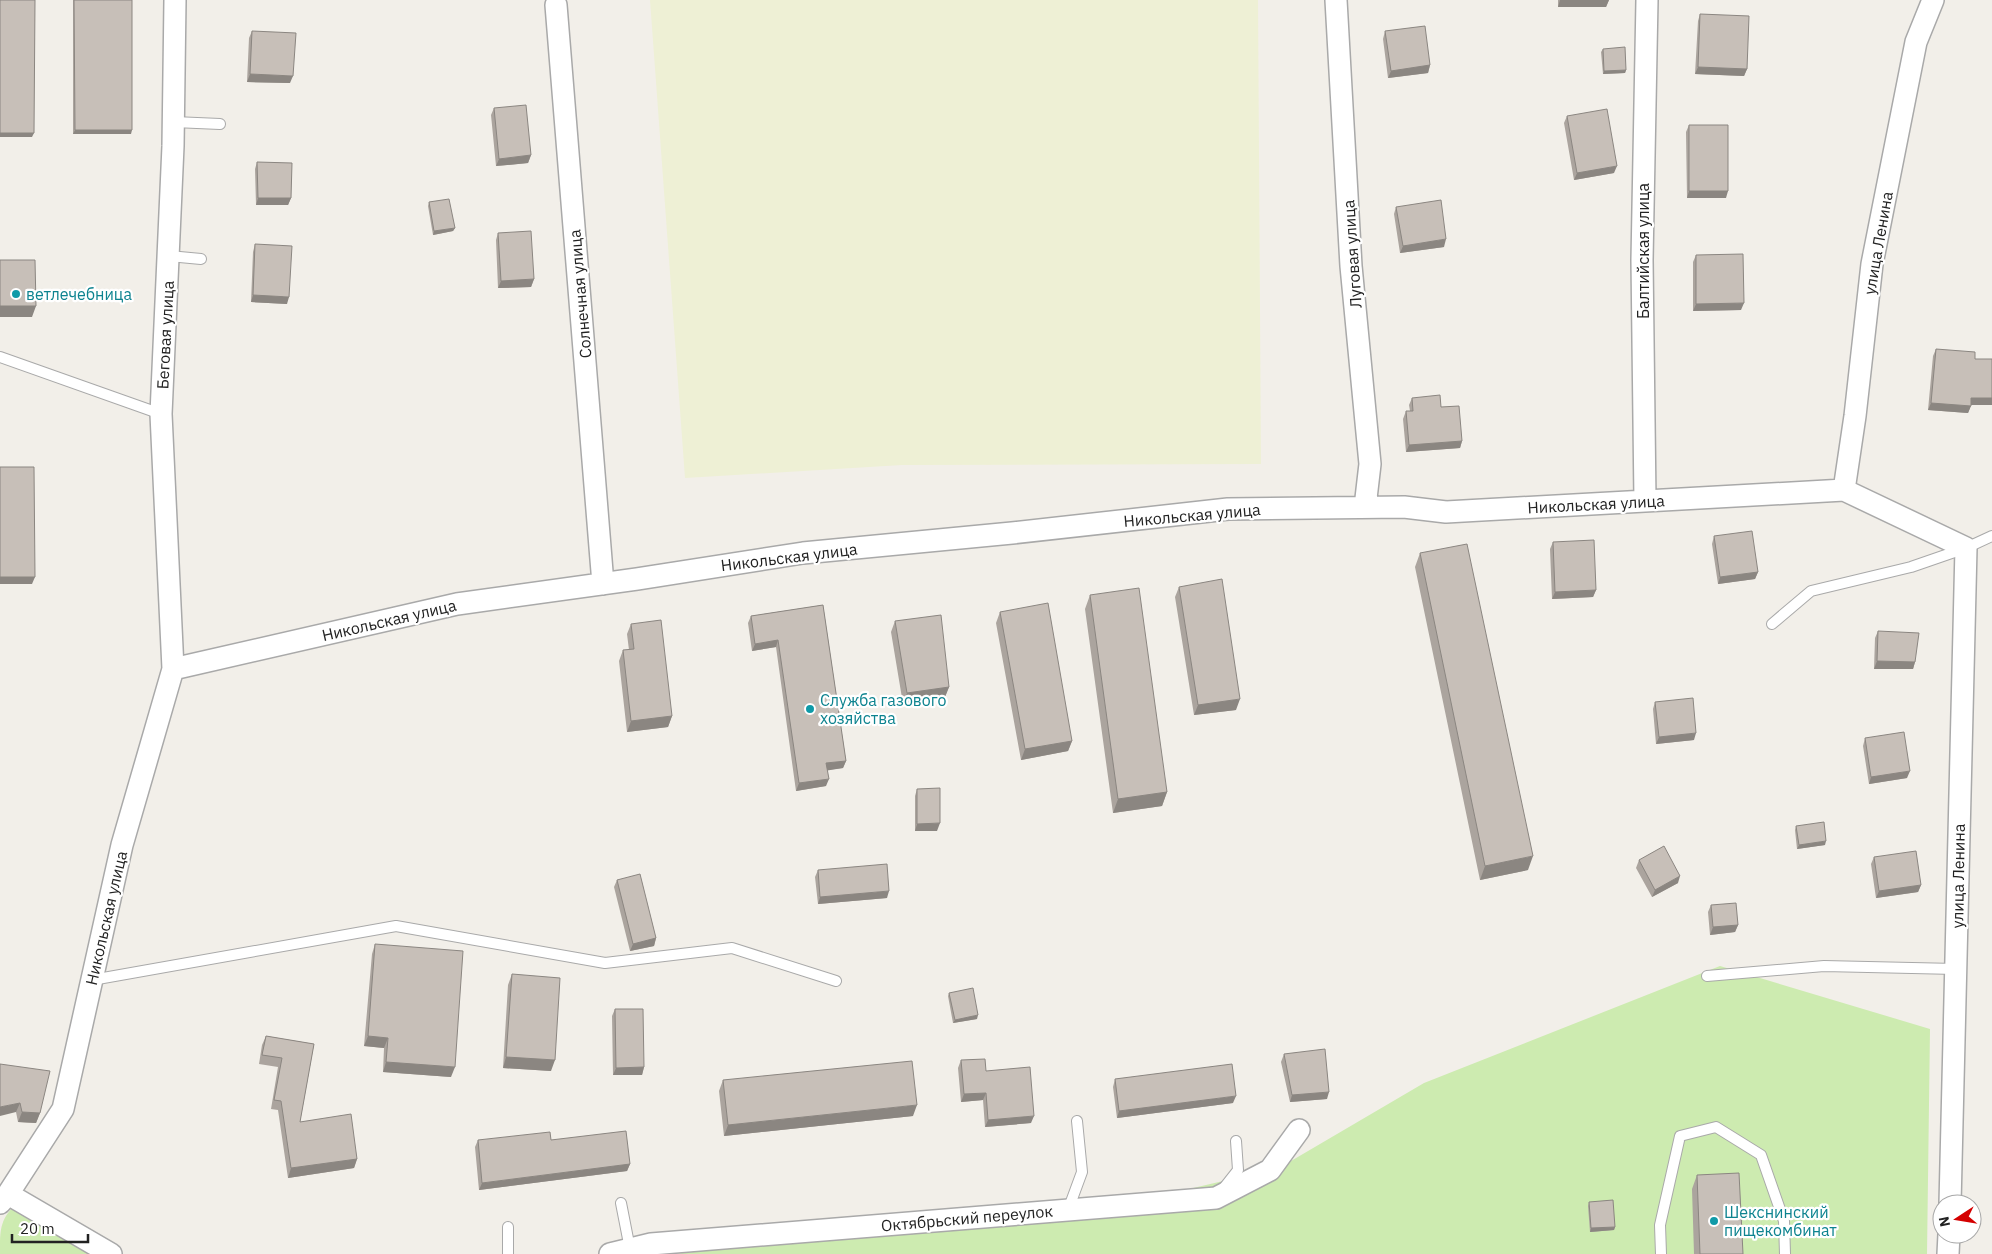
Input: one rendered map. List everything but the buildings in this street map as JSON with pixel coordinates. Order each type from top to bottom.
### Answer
[{"type":"street","name":"Беговая улица","points":[[173,669],[162,414],[174,122],[175,0]]},
{"type":"street","name":"Луговая улица","points":[[1336,0],[1351,266],[1370,464],[1365,507]]},
{"type":"street","name":"Балтийская улица","points":[[1646,501],[1642,260],[1647,0]]},
{"type":"street","name":"улица Ленина","points":[[1844,490],[1855,416],[1872,264],[1916,42],[1933,0]]},
{"type":"street","name":"Солнечная улица","points":[[556,5],[603,584]]},
{"type":"street","name":"Никольская улица","points":[[4,1198],[63,1109],[122,845],[173,669],[457,604],[804,553],[1022,532],[1228,509],[1404,507],[1446,512],[1844,490],[1966,548]]},
{"type":"street","name":"улица Ленина","points":[[1950,1194],[1966,548]]},
{"type":"street","name":"Октябрьский переулок","points":[[620,1252],[651,1244],[1216,1198],[1270,1170],[1299,1130]]},
{"type":"street","points":[[4,1198],[111,1254]]},
{"type":"lane","points":[[174,122],[220,124]]},
{"type":"lane","points":[[169,256],[201,259]]},
{"type":"lane","points":[[0,357],[162,414]]},
{"type":"lane","points":[[1772,624],[1811,590],[1911,568],[1966,548],[1992,536]]},
{"type":"lane","points":[[92,980],[396,926],[605,963],[732,948],[836,980]]},
{"type":"lane","points":[[1708,976],[1824,966],[1956,969]]},
{"type":"lane","points":[[1068,1210],[1082,1172],[1077,1121]]},
{"type":"lane","points":[[1661,1254],[1660,1226],[1680,1136],[1716,1127],[1761,1156],[1784,1221],[1785,1254]]},
{"type":"lane","points":[[1216,1198],[1238,1170],[1236,1141]]},
{"type":"lane","points":[[620,1252],[621,1203]]},
{"type":"lane","points":[[508,1227],[508,1254]]},
{"type":"green space","points":[[650,0],[1258,0],[1261,464],[902,465],[685,478]]},
{"type":"green space","points":[[1720,966],[1930,1029],[1927,1254],[673,1254],[1078,1215],[1270,1170],[1291,1161],[1424,1083]]},
{"type":"green space","points":[[19,1201],[98,1254],[0,1254],[2,1224],[8,1213]]},
{"type":"place","name":"ветлечебница","points":[[16,294]]},
{"type":"place","name":"Служба газового хозяйства","points":[[810,709]]},
{"type":"place","name":"Шекснинский пищекомбинат","points":[[1714,1221]]}]
